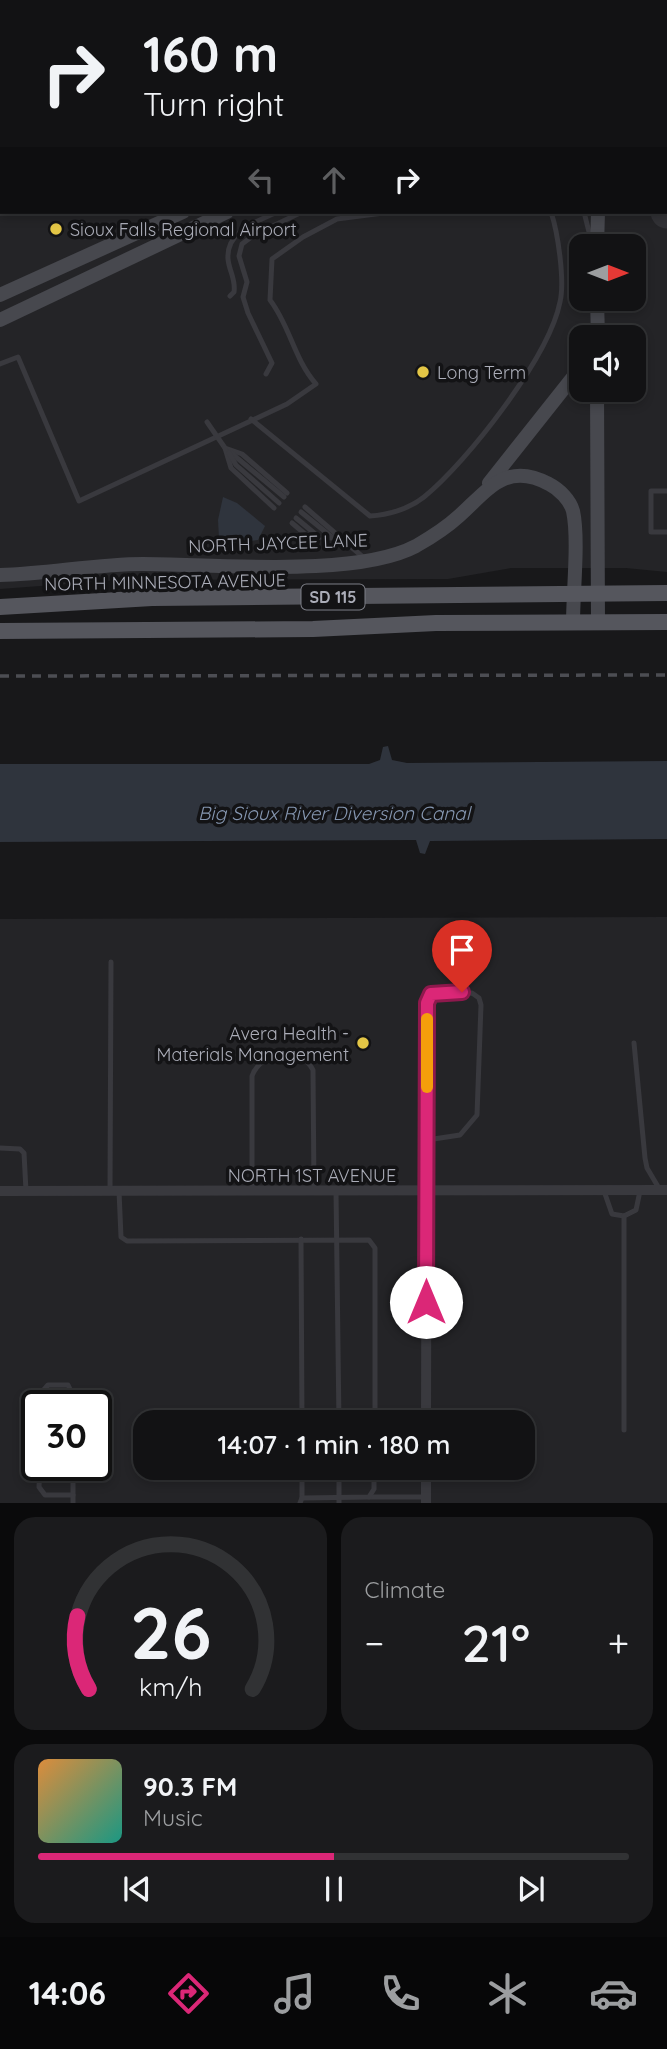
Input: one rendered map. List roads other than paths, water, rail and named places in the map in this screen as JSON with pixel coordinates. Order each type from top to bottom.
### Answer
[{"type":"main road","points":[[0,295],[179,214]]},
{"type":"main road","points":[[0,320],[223,214]]},
{"type":"main road","points":[[596,234],[598,214]]},
{"type":"main road","points":[[482,492],[569,382]]},
{"type":"main road","points":[[597,402],[598,622]]},
{"type":"main road","name":"NORTH JAYCEE LANE","points":[[0,575],[44,574],[140,564],[368,562],[414,547],[458,517],[482,492],[510,476],[539,479],[561,492],[573,511],[573,623]]},
{"type":"main road","name":"NORTH MINNESOTA AVENUE","points":[[0,607],[152,598],[667,593]]},
{"type":"main road","name":"SD 115","points":[[0,631],[313,629],[436,623],[667,622]]},
{"type":"street","points":[[426,1410],[427,1003]]},
{"type":"street","name":"NORTH 1ST AVENUE","points":[[0,1191],[663,1191]]},
{"type":"street","points":[[426,1480],[426,1500]]},
{"type":"lane","points":[[230,296],[234,292],[236,282],[229,253],[238,231],[273,214]]},
{"type":"lane","points":[[266,374],[272,363],[243,297],[247,282],[239,256],[242,244],[254,235],[298,214]]},
{"type":"lane","points":[[0,364],[18,356],[79,501],[287,404],[316,384],[304,371],[279,312],[270,300],[272,259],[303,237],[337,219],[362,214]]},
{"type":"lane","points":[[251,419],[370,516],[390,514],[423,499],[483,433],[551,333],[561,299],[551,214]]},
{"type":"lane","points":[[585,214],[591,234]]},
{"type":"lane","points":[[207,422],[236,466],[276,506]]},
{"type":"lane","points":[[225,448],[286,495]]},
{"type":"lane","points":[[667,491],[651,491],[651,532],[667,532]]},
{"type":"lane","points":[[333,538],[303,510],[344,540],[368,562]]},
{"type":"lane","points":[[294,520],[319,537],[344,540]]},
{"type":"lane","points":[[111,962],[114,1191],[121,1237],[127,1241],[369,1240],[375,1248],[375,1410]]},
{"type":"lane","points":[[427,1003],[431,994],[462,992],[480,998],[481,1005],[477,1115],[460,1135],[427,1140]]},
{"type":"lane","points":[[634,1043],[647,1168],[663,1191]]},
{"type":"lane","points":[[252,1191],[253,1076],[256,1067],[267,1057],[289,1055],[299,1056],[309,1062],[313,1070],[313,1191]]},
{"type":"lane","points":[[0,1148],[20,1149],[24,1153],[26,1191]]},
{"type":"lane","points":[[336,1191],[339,1410]]},
{"type":"lane","points":[[604,1191],[612,1214],[624,1216],[636,1210],[640,1191]]},
{"type":"lane","points":[[624,1216],[624,1430]]},
{"type":"lane","points":[[301,1239],[302,1410]]},
{"type":"lane","points":[[44,1390],[48,1385],[68,1385],[70,1390]]},
{"type":"lane","points":[[302,1480],[301,1501],[369,1497],[426,1500]]},
{"type":"lane","points":[[339,1480],[340,1500]]},
{"type":"lane","points":[[369,1497],[374,1489],[374,1480]]},
{"type":"lane","points":[[39,1481],[39,1487],[46,1495],[73,1495]]},
{"type":"lane","points":[[73,1481],[73,1503]]},
{"type":"water","points":[[223,497],[237,503],[265,526],[258,540],[229,544],[219,538],[218,520]]},
{"type":"water","name":"Big Sioux River Diversion Canal","points":[[388,746],[392,760],[407,763],[667,761],[667,839],[430,841],[425,854],[420,853],[416,840],[0,842],[0,764],[369,764],[380,760],[383,747]]},
{"type":"railway","points":[[0,676],[667,675]]},
{"type":"place","name":"Sioux Falls Regional Airport","points":[[56,229]]},
{"type":"place","name":"Long Term","points":[[423,372]]},
{"type":"place","name":"Avera Health - Materials Management","points":[[363,1043]]}]
